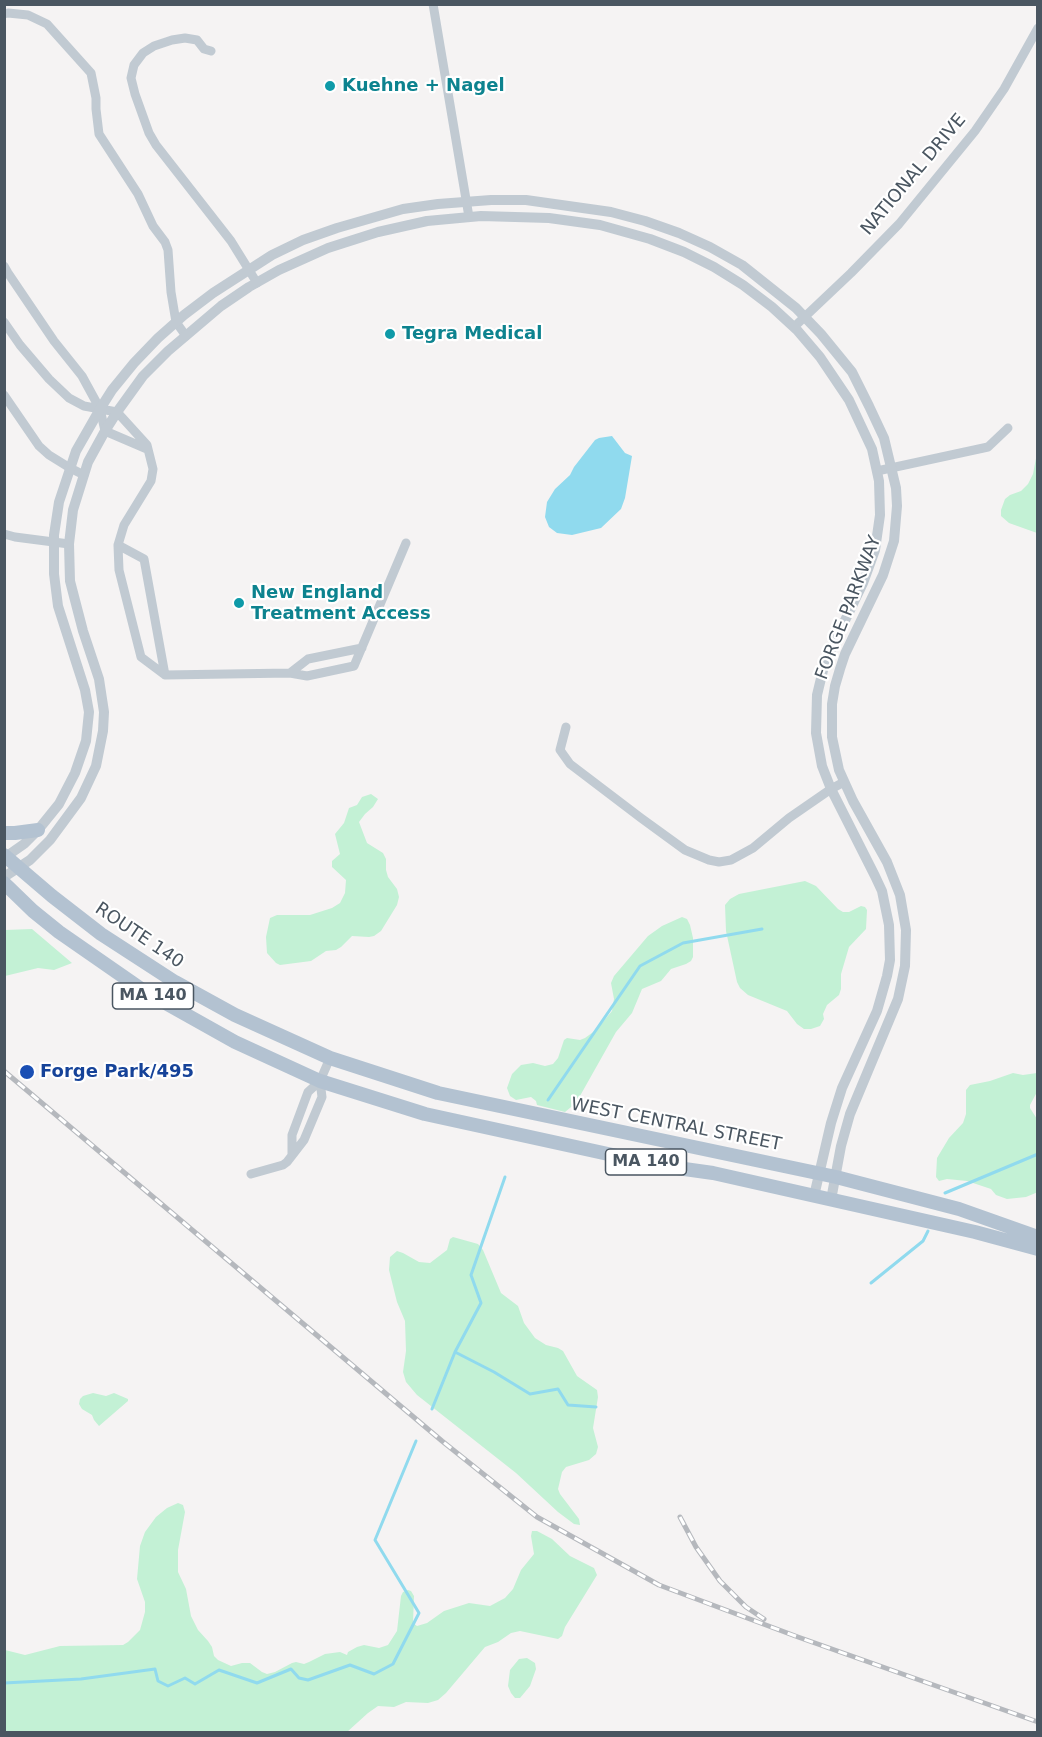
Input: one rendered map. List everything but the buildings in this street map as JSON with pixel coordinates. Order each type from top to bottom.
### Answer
[{"type":"main road","points":[[4,833],[38,830]]},
{"type":"main road","name":"ROUTE 140","points":[[5,857],[101,934],[175,982],[235,1015],[330,1058]]},
{"type":"main road","name":"MA 140","points":[[4,883],[59,932],[144,991],[235,1042],[320,1081],[425,1113],[509,1133],[663,1166],[713,1173],[975,1232],[1038,1249]]},
{"type":"main road","name":"WEST CENTRAL STREET","points":[[330,1058],[438,1094],[819,1172],[959,1209],[1038,1237]]},
{"type":"street","points":[[434,4],[469,217]]},
{"type":"street","points":[[4,14],[28,15],[47,24],[91,73],[99,134],[138,194],[148,216],[165,242],[168,250],[176,322],[186,336]]},
{"type":"street","name":"NATIONAL DRIVE","points":[[794,327],[899,224],[975,131],[1004,89],[1038,28]]},
{"type":"street","points":[[211,51],[204,49],[197,40],[184,38],[154,46],[143,53],[134,64],[131,78],[149,132],[156,145],[231,241],[257,283]]},
{"type":"street","name":"FORGE PARKWAY","points":[[5,857],[24,844],[59,804],[75,773],[89,724],[85,690],[58,606],[54,574],[54,543],[59,502],[76,451],[112,390],[134,363],[176,322],[213,293],[250,269],[303,240],[404,209],[491,200],[526,200],[611,212],[645,221],[689,238],[742,265],[766,283],[821,334],[852,372],[884,438],[892,469],[897,506],[894,541],[883,575],[845,654],[832,704],[832,737],[844,782],[887,862],[900,895],[906,930],[905,966],[898,999],[850,1114],[841,1146],[831,1200]]},
{"type":"street","name":"FORGE PARKWAY","points":[[4,877],[19,868],[50,840],[72,812],[90,782],[101,748],[104,712],[99,679],[70,581],[69,544],[73,510],[88,462],[105,431],[143,376],[168,351],[221,306],[279,270],[328,248],[378,232],[427,221],[469,217],[549,218],[600,225],[650,240],[694,257],[734,279],[772,307],[794,327],[820,357],[849,400],[872,449],[879,481],[880,516],[875,550],[863,583],[825,662],[817,695],[816,733],[822,766],[831,789],[882,891],[889,925],[890,960],[877,1011],[842,1088],[831,1123],[814,1196]]},
{"type":"street","points":[[4,266],[82,376],[100,409],[105,431],[149,450]]},
{"type":"street","points":[[4,322],[49,379],[69,398],[84,406],[117,412],[147,445],[153,469],[151,481],[124,525],[118,545],[120,570],[141,657],[165,675],[290,673],[307,676],[354,666],[406,543]]},
{"type":"street","points":[[4,395],[39,446],[49,455],[84,475]]},
{"type":"street","points":[[877,471],[988,447],[1008,428]]},
{"type":"street","points":[[4,534],[69,544]]},
{"type":"street","points":[[118,545],[144,559],[165,675]]},
{"type":"street","points":[[290,673],[308,659],[362,648]]},
{"type":"street","points":[[566,727],[560,750],[570,764],[685,850],[719,862],[731,860],[753,848],[789,818],[844,782]]},
{"type":"street","points":[[292,1155],[292,1135],[308,1092],[320,1081],[330,1058]]},
{"type":"street","points":[[250,1174],[283,1165],[304,1140],[322,1097],[320,1081]]},
{"type":"green space","points":[[1037,453],[1037,533],[1009,523],[1001,516],[1001,510],[1005,499],[1021,491],[1028,484],[1033,474]]},
{"type":"green space","points":[[371,794],[378,799],[359,822],[367,843],[383,853],[386,859],[388,877],[397,889],[399,897],[397,905],[381,931],[374,936],[352,936],[341,947],[326,951],[311,961],[280,965],[276,963],[267,953],[266,937],[270,918],[277,915],[310,915],[340,903],[345,893],[346,880],[332,867],[332,861],[340,854],[335,834],[344,823],[349,808],[357,805],[362,797]]},
{"type":"green space","points":[[805,881],[816,886],[843,912],[849,912],[861,906],[867,910],[866,929],[849,947],[841,974],[839,995],[827,1005],[820,1026],[811,1029],[804,1029],[797,1024],[787,1011],[748,995],[740,988],[726,931],[725,905],[730,899],[739,894]]},
{"type":"green space","points":[[682,917],[687,919],[693,938],[691,961],[671,969],[661,981],[642,989],[632,1013],[616,1032],[576,1103],[565,1112],[537,1105],[531,1097],[516,1100],[510,1096],[507,1088],[512,1074],[521,1065],[553,1064],[558,1058],[564,1040],[567,1038],[580,1040],[596,1030],[612,1011],[614,999],[611,983],[614,976],[648,936],[662,926]]},
{"type":"green space","points":[[32,929],[72,963],[54,970],[38,968],[5,976],[5,930]]},
{"type":"green space","points":[[1013,1073],[1023,1075],[1037,1073],[1037,1092],[1030,1108],[1037,1119],[1038,1192],[1026,1197],[1007,1199],[996,1195],[991,1189],[967,1181],[947,1179],[939,1181],[936,1177],[937,1158],[949,1138],[963,1123],[966,1114],[966,1090],[970,1085]]},
{"type":"green space","points":[[453,1237],[478,1244],[483,1250],[501,1293],[518,1306],[524,1323],[535,1338],[563,1351],[577,1376],[597,1390],[593,1428],[598,1447],[596,1454],[589,1460],[566,1467],[562,1472],[558,1489],[579,1519],[580,1525],[574,1524],[558,1512],[516,1473],[417,1395],[406,1382],[403,1372],[406,1351],[405,1321],[397,1302],[389,1270],[390,1257],[397,1251],[419,1262],[430,1263],[447,1250],[450,1239]]},
{"type":"green space","points":[[93,1393],[106,1396],[114,1393],[128,1401],[99,1426],[92,1415],[82,1409],[79,1404],[83,1396]]},
{"type":"green space","points":[[178,1503],[183,1505],[185,1512],[178,1550],[178,1572],[186,1589],[191,1616],[198,1630],[212,1647],[214,1656],[218,1660],[231,1666],[250,1663],[267,1674],[292,1663],[304,1664],[325,1654],[340,1652],[347,1655],[348,1652],[364,1645],[379,1648],[388,1645],[397,1631],[401,1596],[408,1590],[414,1596],[413,1623],[417,1626],[427,1623],[444,1611],[469,1603],[490,1606],[505,1598],[513,1589],[521,1570],[534,1554],[532,1531],[537,1531],[552,1539],[570,1556],[594,1568],[597,1575],[565,1627],[562,1636],[558,1639],[520,1631],[511,1633],[485,1647],[438,1700],[428,1703],[406,1702],[394,1707],[378,1706],[347,1732],[5,1732],[5,1650],[25,1655],[60,1646],[123,1645],[128,1642],[140,1630],[145,1612],[145,1602],[137,1579],[140,1546],[145,1532],[156,1517]]},
{"type":"green space","points":[[527,1658],[535,1663],[536,1669],[530,1686],[520,1698],[515,1698],[508,1686],[510,1670],[519,1659]]},
{"type":"water","points":[[612,436],[625,453],[632,456],[621,509],[601,528],[572,535],[557,533],[549,527],[545,517],[547,502],[595,440]]},
{"type":"waterway","points":[[548,1100],[640,966],[683,943],[762,929]]},
{"type":"waterway","points":[[945,1193],[1038,1154]]},
{"type":"waterway","points":[[432,1409],[455,1352],[481,1303],[471,1275],[505,1177]]},
{"type":"waterway","points":[[871,1283],[923,1241],[928,1231]]},
{"type":"waterway","points":[[455,1352],[530,1394],[558,1389],[568,1405],[596,1407]]},
{"type":"waterway","points":[[4,1683],[81,1679],[155,1669],[158,1681],[168,1686],[185,1678],[195,1684],[219,1670],[257,1683],[291,1669],[299,1678],[308,1680],[350,1665],[374,1674],[393,1664],[419,1613],[375,1540],[416,1441]]},
{"type":"railway","points":[[4,1071],[442,1441],[537,1517],[659,1585],[1038,1722]]},
{"type":"railway","points":[[680,1517],[696,1547],[720,1581],[746,1607],[764,1619]]},
{"type":"place","name":"Kuehne + Nagel","points":[[330,86]]},
{"type":"place","name":"Tegra Medical","points":[[390,334]]},
{"type":"place","name":"New England Treatment Access","points":[[239,603]]},
{"type":"place","name":"Forge Park/495","points":[[27,1072]]}]
